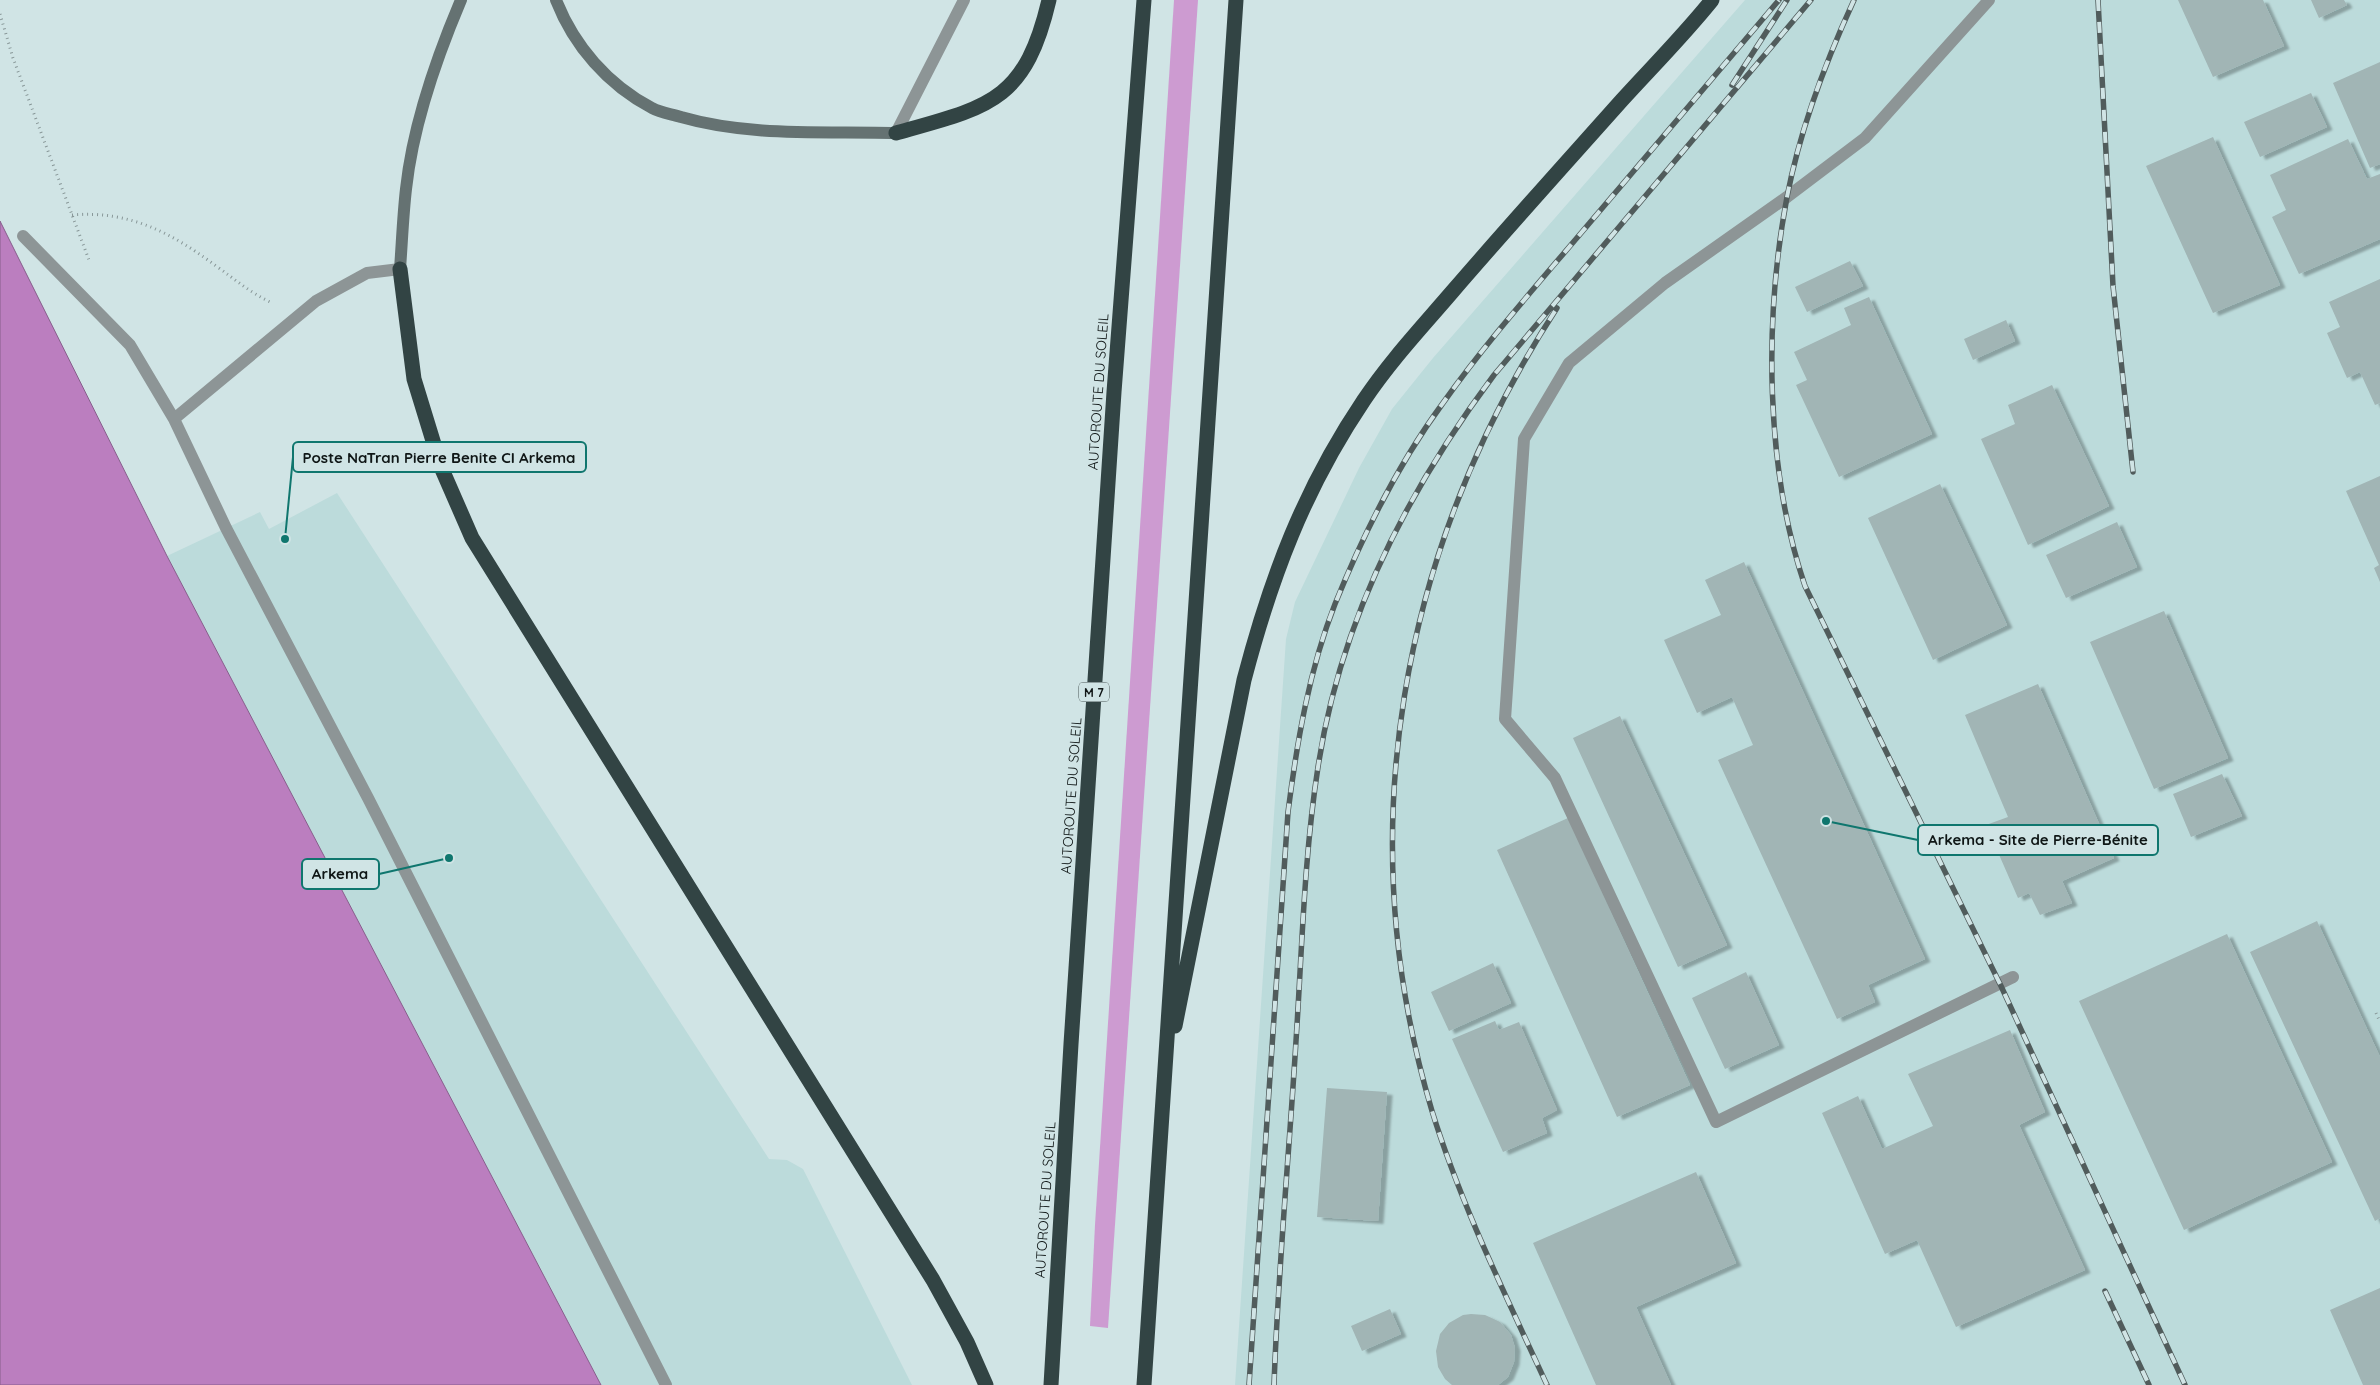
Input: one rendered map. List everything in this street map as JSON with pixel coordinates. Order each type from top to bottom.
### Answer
[{"type":"highway","points":[[896,133],[948,118],[998,97],[1028,64],[1041,31],[1049,0]]},
{"type":"highway","name":"AUTOROUTE DU SOLEIL","points":[[1052,1385],[1071,1044],[1114,392],[1144,0]]},
{"type":"highway","points":[[1144,1385],[1236,0]]},
{"type":"highway","points":[[1163,1086],[1244,680],[1258,624],[1280,559],[1308,496],[1365,399],[1408,343],[1522,211],[1712,0]]},
{"type":"highway","points":[[400,269],[414,379],[441,467],[472,538],[933,1280],[967,1342],[986,1385]]},
{"type":"street","points":[[174,419],[316,301],[367,273],[400,269],[406,188],[420,118],[442,44],[462,0]]},
{"type":"street","points":[[556,0],[561,14],[584,51],[612,82],[653,109],[696,121],[755,130],[896,133],[964,0]]},
{"type":"street","points":[[1989,0],[1864,138],[1787,197],[1666,283],[1569,364],[1524,439],[1506,719],[1555,778],[1716,1122],[2014,977]]},
{"type":"street","points":[[23,236],[130,345],[174,419],[226,528],[368,798],[666,1385]]},
{"type":"path","points":[[0,14],[13,58],[90,263]]},
{"type":"path","points":[[72,215],[96,213],[148,224],[216,266],[247,291],[297,316]]},
{"type":"path","points":[[2376,1013],[2380,1022]]},
{"type":"shaded area","points":[[1174,0],[1198,0],[1108,1328],[1090,1326],[1095,1225]]},
{"type":"shaded area","points":[[1745,0],[2380,0],[2380,1385],[1235,1385],[1286,639],[1295,602],[1359,468],[1392,409],[1433,358]]},
{"type":"shaded area","points":[[0,221],[167,556],[601,1385],[0,1385]]},
{"type":"shaded area","points":[[337,493],[769,1159],[787,1160],[803,1169],[912,1385],[601,1385],[167,556],[260,512],[269,529]]},
{"type":"building","points":[[2178,0],[2263,0],[2284,46],[2213,77]]},
{"type":"building","points":[[2311,0],[2344,0],[2347,5],[2319,18]]},
{"type":"building","points":[[2380,62],[2380,164],[2370,168],[2333,83]]},
{"type":"building","points":[[2311,93],[2327,127],[2260,157],[2244,122]]},
{"type":"building","points":[[2213,137],[2280,285],[2213,313],[2146,166]]},
{"type":"building","points":[[2348,139],[2367,179],[2380,174],[2380,239],[2299,274],[2272,217],[2286,210],[2270,175]]},
{"type":"building","points":[[1850,261],[1863,286],[1807,312],[1795,287]]},
{"type":"building","points":[[2380,279],[2380,403],[2375,405],[2360,372],[2347,378],[2327,333],[2340,327],[2329,302]]},
{"type":"building","points":[[1869,297],[1932,434],[1839,477],[1796,385],[1807,380],[1794,352],[1851,325],[1844,308]]},
{"type":"building","points":[[2006,320],[2015,341],[1973,360],[1964,339]]},
{"type":"building","points":[[2052,385],[2109,506],[2028,545],[1981,439],[2015,424],[2008,405]]},
{"type":"building","points":[[2380,476],[2380,582],[2374,568],[2379,565],[2346,491]]},
{"type":"building","points":[[1940,484],[2007,625],[1933,660],[1868,518]]},
{"type":"building","points":[[2117,522],[2137,567],[2066,598],[2046,555]]},
{"type":"building","points":[[1744,562],[1925,959],[1868,985],[1875,1002],[1837,1019],[1718,760],[1753,745],[1732,697],[1697,713],[1664,640],[1721,615],[1705,580]]},
{"type":"building","points":[[2164,611],[2228,758],[2154,789],[2090,642]]},
{"type":"building","points":[[2038,684],[2114,858],[2062,881],[2072,903],[2040,915],[2029,893],[2018,898],[1986,825],[2008,817],[1965,715]]},
{"type":"building","points":[[1620,716],[1727,945],[1678,967],[1573,738]]},
{"type":"building","points":[[2222,774],[2242,816],[2191,837],[2173,794]]},
{"type":"building","points":[[1568,818],[1690,1085],[1617,1117],[1497,850]]},
{"type":"building","points":[[2317,921],[2380,1057],[2380,1218],[2375,1221],[2250,952]]},
{"type":"building","points":[[2227,934],[2332,1162],[2184,1230],[2079,1001]]},
{"type":"building","points":[[1493,963],[1511,1003],[1449,1031],[1431,992]]},
{"type":"building","points":[[1746,972],[1779,1045],[1725,1069],[1692,998]]},
{"type":"building","points":[[1495,1021],[1499,1030],[1519,1022],[1557,1110],[1542,1118],[1547,1133],[1503,1152],[1452,1039]]},
{"type":"building","points":[[2010,1030],[2045,1112],[2019,1125],[2085,1270],[1956,1327],[1917,1240],[1885,1254],[1822,1113],[1858,1096],[1882,1149],[1933,1126],[1908,1074]]},
{"type":"building","points":[[1327,1088],[1387,1092],[1378,1221],[1317,1217]]},
{"type":"building","points":[[1696,1172],[1736,1263],[1636,1307],[1671,1385],[1596,1385],[1533,1243]]},
{"type":"building","points":[[2380,1288],[2380,1385],[2363,1385],[2330,1310]]},
{"type":"building","points":[[1390,1309],[1401,1334],[1362,1351],[1351,1326]]},
{"type":"building","points":[[1463,1315],[1485,1315],[1500,1322],[1511,1335],[1515,1348],[1514,1362],[1508,1377],[1498,1385],[1452,1385],[1445,1379],[1438,1367],[1436,1351],[1440,1334],[1449,1323]]},
{"type":"railway","points":[[1249,1385],[1288,812],[1305,706],[1318,654],[1335,604],[1357,552],[1396,475],[1427,426],[1460,380],[1513,313],[1779,0]]},
{"type":"railway","points":[[1732,85],[1787,0]]},
{"type":"railway","points":[[1274,1385],[1304,904],[1313,801],[1328,713],[1360,610],[1406,512],[1462,419],[1494,375],[1811,0]]},
{"type":"railway","points":[[1854,0],[1823,72],[1799,146],[1787,197],[1774,293],[1772,393],[1782,493],[1792,540],[1805,586],[2001,986],[2185,1385]]},
{"type":"railway","points":[[2098,0],[2113,286],[2133,472]]},
{"type":"railway","points":[[1547,1385],[1470,1216],[1432,1111],[1407,1007],[1394,902],[1394,798],[1405,696],[1427,595],[1460,496],[1503,400],[1557,308]]},
{"type":"railway","points":[[2105,1291],[2149,1385]]},
{"type":"place","name":"Poste NaTran Pierre Benite CI Arkema","points":[[285,539]]},
{"type":"place","name":"Arkema - Site de Pierre-Bénite","points":[[1826,821]]},
{"type":"place","name":"Arkema","points":[[449,858]]}]
